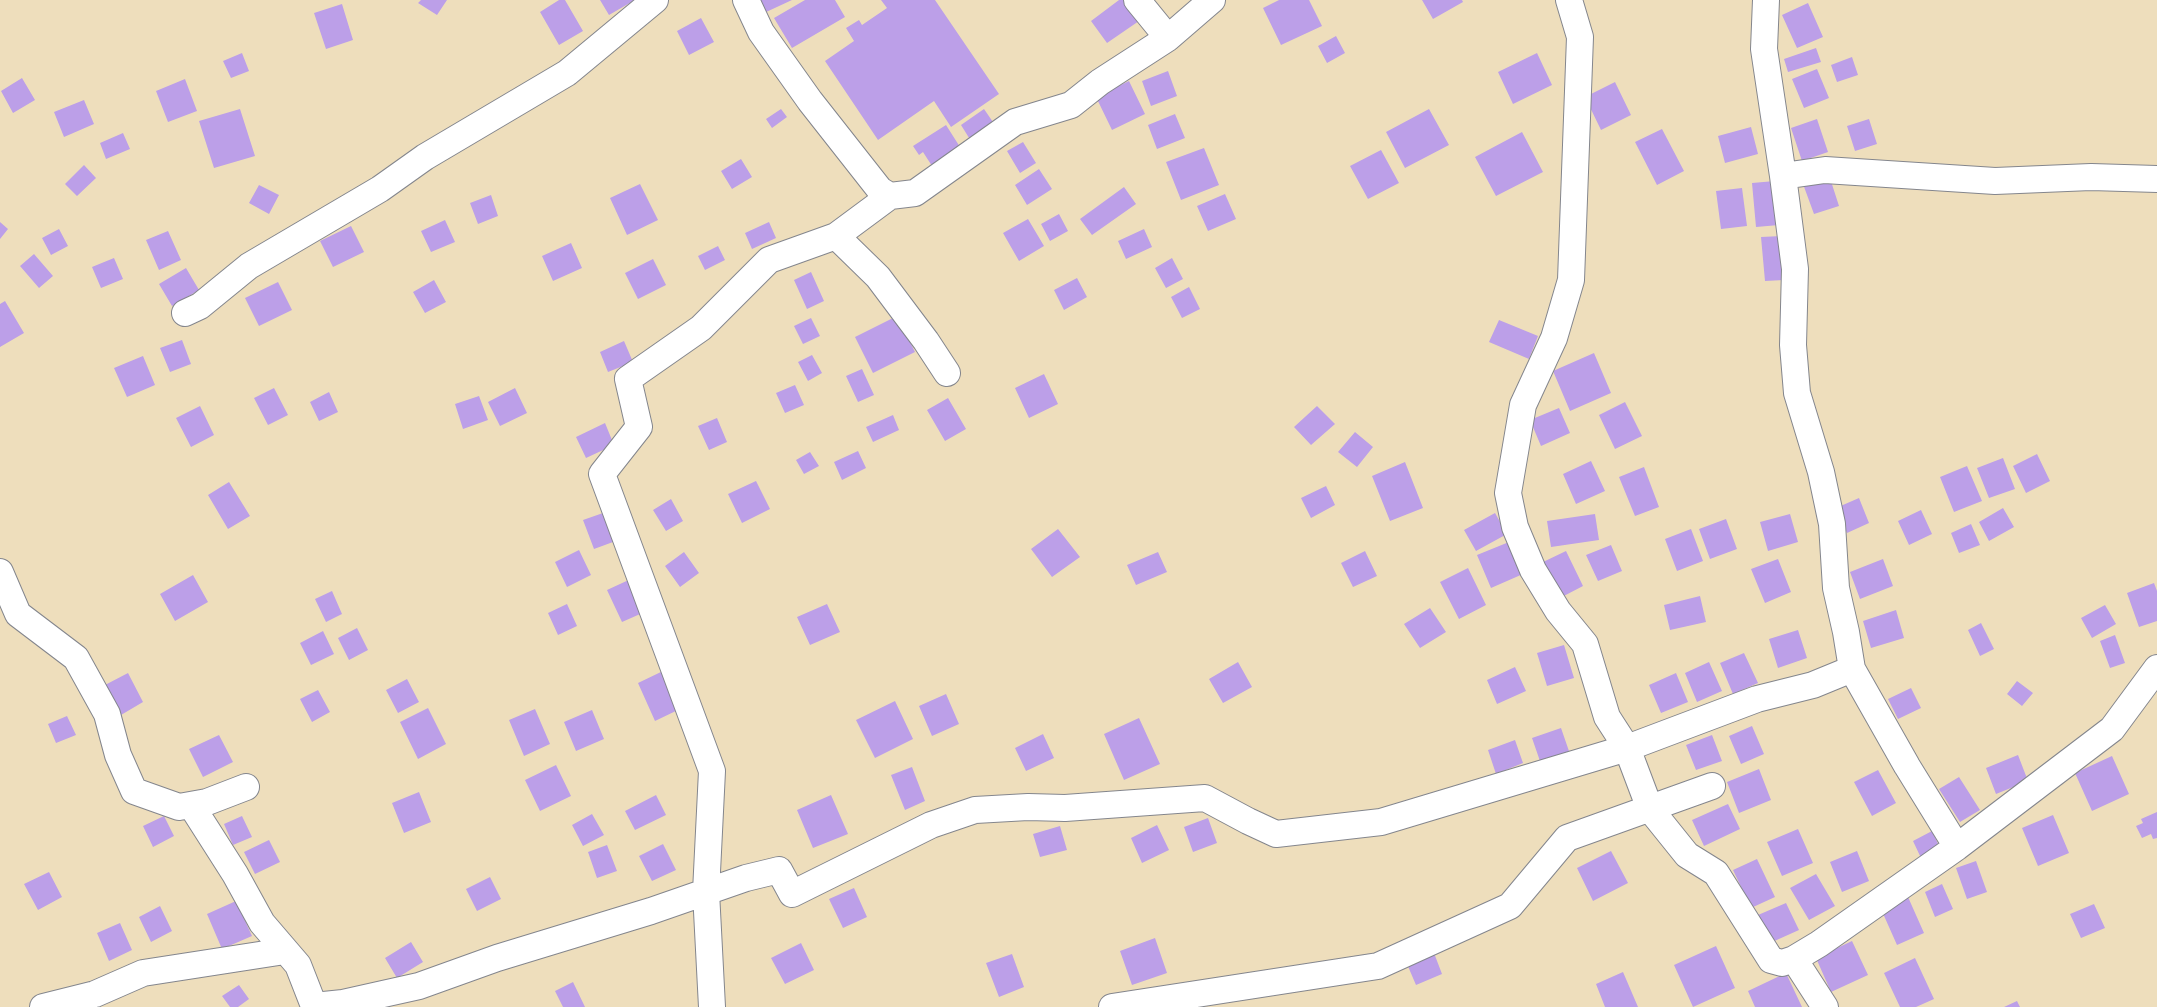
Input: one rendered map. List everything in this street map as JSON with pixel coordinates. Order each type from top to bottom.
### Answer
[{"type":"street","points":[[185,313],[200,306],[249,266],[380,189],[425,157],[567,74],[655,0]]},
{"type":"street","points":[[746,0],[761,32],[810,101],[880,190],[890,196]]},
{"type":"street","points":[[1137,0],[1168,38]]},
{"type":"street","points":[[712,1007],[706,892],[712,771],[602,474],[639,427],[628,379],[701,328],[769,260],[836,236],[890,196],[915,193],[1015,122],[1071,105],[1100,82],[1168,38],[1212,0]]},
{"type":"street","points":[[1569,0],[1580,37],[1571,280],[1554,338],[1523,405],[1508,493],[1515,527],[1533,570],[1558,610],[1585,644],[1607,717],[1627,748],[1650,809],[1687,855],[1716,873],[1771,960],[1782,963],[1794,959],[1819,944],[1957,847],[2112,729],[2157,668]]},
{"type":"street","points":[[1766,0],[1764,49],[1794,269],[1793,345],[1797,393],[1821,472],[1832,524],[1836,588],[1852,669],[1906,766],[1957,847]]},
{"type":"street","points":[[1782,176],[1825,170],[1995,181],[2091,177],[2157,179]]},
{"type":"street","points":[[836,236],[878,277],[947,373]]},
{"type":"street","points":[[0,572],[18,614],[76,658],[107,714],[118,755],[134,791],[179,807],[207,802],[246,787]]},
{"type":"street","points":[[191,805],[235,874],[262,923],[298,965],[314,1006],[343,1003],[419,986],[497,958],[651,911],[746,878],[779,870],[792,894],[931,825],[975,810],[1028,807],[1065,808],[1205,798],[1276,834],[1381,822],[1627,748],[1757,699],[1813,685],[1852,669]]},
{"type":"street","points":[[1112,1007],[1378,966],[1510,906],[1567,838],[1712,786]]},
{"type":"street","points":[[43,1007],[95,994],[143,973],[285,951]]},
{"type":"street","points":[[1794,959],[1825,1007]]},
{"type":"building","points":[[421,0],[447,0],[437,15],[418,3]]},
{"type":"building","points":[[559,0],[565,0],[583,31],[559,45],[540,12]]},
{"type":"building","points":[[600,0],[635,0],[609,15]]},
{"type":"building","points":[[758,0],[792,0],[764,13]]},
{"type":"building","points":[[805,0],[835,0],[845,17],[792,48],[774,18]]},
{"type":"building","points":[[881,0],[935,0],[999,94],[951,127],[934,101],[878,140],[825,61],[854,41],[846,28],[859,20],[862,25],[887,8]]},
{"type":"building","points":[[1119,0],[1124,0],[1139,21],[1107,43],[1091,21]]},
{"type":"building","points":[[1279,0],[1309,0],[1322,26],[1281,45],[1263,8]]},
{"type":"building","points":[[1422,0],[1462,0],[1463,2],[1433,19]]},
{"type":"building","points":[[1808,3],[1823,37],[1797,48],[1782,15]]},
{"type":"building","points":[[342,4],[353,40],[326,49],[314,13]]},
{"type":"building","points":[[701,18],[714,42],[689,55],[677,31]]},
{"type":"building","points":[[1336,36],[1345,53],[1327,63],[1318,46]]},
{"type":"building","points":[[1816,48],[1821,62],[1788,72],[1784,59]]},
{"type":"building","points":[[242,53],[249,71],[231,78],[223,61]]},
{"type":"building","points":[[1537,53],[1552,85],[1513,104],[1498,72]]},
{"type":"building","points":[[1852,57],[1858,75],[1837,82],[1831,65]]},
{"type":"building","points":[[1817,69],[1829,98],[1804,108],[1792,79]]},
{"type":"building","points":[[1168,71],[1177,96],[1151,106],[1142,81]]},
{"type":"building","points":[[22,78],[35,100],[13,113],[1,91]]},
{"type":"building","points":[[185,79],[197,111],[168,122],[156,91]]},
{"type":"building","points":[[1129,81],[1145,114],[1112,130],[1096,97]]},
{"type":"building","points":[[1615,82],[1631,115],[1601,130],[1585,97]]},
{"type":"building","points":[[84,100],[94,124],[64,137],[54,112]]},
{"type":"building","points":[[240,109],[255,156],[214,168],[199,121]]},
{"type":"building","points":[[781,109],[787,117],[772,128],[766,119]]},
{"type":"building","points":[[984,109],[995,125],[971,141],[961,125]]},
{"type":"building","points":[[1429,109],[1449,145],[1405,168],[1386,132]]},
{"type":"building","points":[[1175,114],[1185,138],[1157,149],[1148,125]]},
{"type":"building","points":[[1817,119],[1828,152],[1802,161],[1791,128]]},
{"type":"building","points":[[1869,119],[1877,144],[1855,151],[1847,126]]},
{"type":"building","points":[[946,125],[960,147],[932,166],[923,152],[919,155],[913,146]]},
{"type":"building","points":[[1751,127],[1758,154],[1725,163],[1718,136]]},
{"type":"building","points":[[1662,129],[1684,171],[1657,185],[1635,142]]},
{"type":"building","points":[[1522,132],[1543,172],[1496,196],[1475,157]]},
{"type":"building","points":[[123,133],[130,149],[106,159],[100,143]]},
{"type":"building","points":[[1023,142],[1036,163],[1020,173],[1007,151]]},
{"type":"building","points":[[1204,148],[1219,185],[1181,200],[1166,162]]},
{"type":"building","points":[[1381,150],[1399,183],[1368,199],[1350,166]]},
{"type":"building","points":[[741,159],[752,177],[732,189],[721,171]]},
{"type":"building","points":[[84,165],[96,178],[77,196],[65,184]]},
{"type":"building","points":[[1039,169],[1052,189],[1027,205],[1015,185]]},
{"type":"building","points":[[1829,175],[1839,206],[1814,214],[1803,184]]},
{"type":"building","points":[[1775,181],[1779,225],[1756,227],[1752,183]]},
{"type":"building","points":[[640,184],[658,220],[627,235],[610,198]]},
{"type":"building","points":[[259,185],[279,195],[269,214],[249,203]]},
{"type":"building","points":[[1124,187],[1136,204],[1092,235],[1080,219]]},
{"type":"building","points":[[1742,188],[1747,226],[1721,229],[1716,191]]},
{"type":"building","points":[[1225,194],[1236,219],[1208,231],[1197,206]]},
{"type":"building","points":[[491,195],[498,216],[478,224],[470,203]]},
{"type":"building","points":[[1059,214],[1068,231],[1050,241],[1041,224]]},
{"type":"building","points":[[1028,219],[1044,246],[1019,261],[1003,233]]},
{"type":"building","points":[[445,220],[455,242],[431,252],[421,231]]},
{"type":"building","points":[[0,222],[8,229],[0,239]]},
{"type":"building","points":[[769,222],[776,238],[752,249],[745,233]]},
{"type":"building","points":[[351,226],[364,252],[333,267],[320,241]]},
{"type":"building","points":[[59,229],[68,246],[51,255],[42,238]]},
{"type":"building","points":[[1144,229],[1152,247],[1126,259],[1118,241]]},
{"type":"building","points":[[168,231],[181,260],[159,270],[146,240]]},
{"type":"building","points":[[1782,236],[1784,280],[1765,281],[1761,237]]},
{"type":"building","points":[[571,243],[582,268],[553,281],[542,256]]},
{"type":"building","points":[[718,246],[725,260],[705,270],[698,256]]},
{"type":"building","points":[[34,254],[53,276],[39,288],[20,266]]},
{"type":"building","points":[[114,258],[123,279],[101,288],[92,267]]},
{"type":"building","points":[[1172,258],[1183,279],[1166,288],[1155,268]]},
{"type":"building","points":[[653,259],[666,285],[638,299],[625,273]]},
{"type":"building","points":[[186,268],[199,290],[172,306],[159,284]]},
{"type":"building","points":[[811,272],[824,301],[807,309],[794,280]]},
{"type":"building","points":[[1077,278],[1087,297],[1064,310],[1054,290]]},
{"type":"building","points":[[434,280],[446,302],[425,313],[413,292]]},
{"type":"building","points":[[278,282],[292,310],[259,326],[245,298]]},
{"type":"building","points":[[1189,287],[1200,309],[1182,318],[1171,297]]},
{"type":"building","points":[[5,301],[24,333],[0,347],[0,304]]},
{"type":"building","points":[[897,316],[915,352],[873,373],[855,337]]},
{"type":"building","points":[[811,318],[820,336],[803,344],[794,326]]},
{"type":"building","points":[[1499,320],[1538,336],[1529,359],[1489,342]]},
{"type":"building","points":[[182,340],[191,364],[170,372],[160,348]]},
{"type":"building","points":[[624,341],[633,362],[608,372],[600,352]]},
{"type":"building","points":[[1594,353],[1611,393],[1570,411],[1553,371]]},
{"type":"building","points":[[812,355],[822,373],[808,381],[798,362]]},
{"type":"building","points":[[143,356],[155,385],[127,397],[114,368]]},
{"type":"building","points":[[862,369],[874,395],[858,402],[846,376]]},
{"type":"building","points":[[1044,374],[1058,404],[1029,418],[1015,388]]},
{"type":"building","points":[[795,385],[804,405],[785,413],[776,393]]},
{"type":"building","points":[[274,388],[288,415],[268,425],[254,398]]},
{"type":"building","points":[[515,388],[527,413],[500,426],[488,402]]},
{"type":"building","points":[[329,392],[338,412],[319,421],[310,402]]},
{"type":"building","points":[[479,396],[488,420],[463,429],[455,404]]},
{"type":"building","points":[[948,398],[966,429],[945,441],[927,410]]},
{"type":"building","points":[[1625,402],[1642,436],[1615,449],[1599,415]]},
{"type":"building","points":[[200,406],[214,435],[191,447],[176,418]]},
{"type":"building","points":[[1317,406],[1335,424],[1311,445],[1294,427]]},
{"type":"building","points":[[1559,408],[1570,433],[1541,446],[1530,420]]},
{"type":"building","points":[[893,415],[899,430],[873,442],[866,427]]},
{"type":"building","points":[[717,418],[727,442],[709,450],[698,426]]},
{"type":"building","points":[[605,423],[614,445],[586,458],[576,437]]},
{"type":"building","points":[[1355,432],[1373,447],[1357,467],[1338,452]]},
{"type":"building","points":[[858,451],[866,468],[842,480],[834,462]]},
{"type":"building","points":[[810,452],[819,466],[804,474],[796,460]]},
{"type":"building","points":[[2037,454],[2050,481],[2026,493],[2013,466]]},
{"type":"building","points":[[2003,458],[2015,489],[1989,498],[1977,468]]},
{"type":"building","points":[[1591,461],[1605,491],[1576,504],[1563,474]]},
{"type":"building","points":[[1405,462],[1423,508],[1390,521],[1372,476]]},
{"type":"building","points":[[1967,466],[1982,501],[1954,512],[1940,477]]},
{"type":"building","points":[[1644,467],[1659,507],[1635,516],[1619,477]]},
{"type":"building","points":[[756,481],[770,509],[742,523],[728,494]]},
{"type":"building","points":[[229,482],[250,516],[228,529],[208,495]]},
{"type":"building","points":[[1326,486],[1335,505],[1311,518],[1301,498]]},
{"type":"building","points":[[1859,498],[1869,523],[1847,533],[1836,508]]},
{"type":"building","points":[[671,499],[683,521],[666,531],[653,510]]},
{"type":"building","points":[[2003,508],[2014,527],[1989,541],[1979,522]]},
{"type":"building","points":[[1921,510],[1932,534],[1909,545],[1898,521]]},
{"type":"building","points":[[603,513],[613,542],[594,549],[583,520]]},
{"type":"building","points":[[1495,513],[1507,534],[1476,551],[1464,530]]},
{"type":"building","points":[[1595,514],[1599,540],[1551,547],[1547,521]]},
{"type":"building","points":[[1790,514],[1798,542],[1768,551],[1760,522]]},
{"type":"building","points":[[1726,519],[1737,549],[1710,559],[1699,529]]},
{"type":"building","points":[[1971,524],[1980,545],[1959,553],[1951,533]]},
{"type":"building","points":[[1058,529],[1080,557],[1052,577],[1031,549]]},
{"type":"building","points":[[1691,529],[1703,561],[1677,571],[1665,539]]},
{"type":"building","points":[[1509,542],[1523,574],[1491,588],[1477,555]]},
{"type":"building","points":[[1611,545],[1622,571],[1598,581],[1586,555]]},
{"type":"building","points":[[579,550],[591,575],[567,587],[555,562]]},
{"type":"building","points":[[1365,551],[1377,576],[1353,587],[1341,563]]},
{"type":"building","points":[[1566,551],[1583,586],[1558,599],[1541,563]]},
{"type":"building","points":[[684,552],[699,573],[680,587],[665,566]]},
{"type":"building","points":[[1158,552],[1167,572],[1136,585],[1127,565]]},
{"type":"building","points":[[1778,559],[1791,592],[1765,603],[1751,569]]},
{"type":"building","points":[[1883,559],[1893,586],[1860,599],[1850,572]]},
{"type":"building","points":[[1468,568],[1486,605],[1459,619],[1440,582]]},
{"type":"building","points":[[193,575],[208,602],[175,621],[160,594]]},
{"type":"building","points":[[633,578],[647,611],[622,622],[607,590]]},
{"type":"building","points":[[2154,583],[2157,591],[2157,621],[2139,627],[2127,593]]},
{"type":"building","points":[[332,591],[342,614],[326,622],[315,599]]},
{"type":"building","points":[[1700,596],[1706,622],[1670,630],[1664,605]]},
{"type":"building","points":[[567,604],[577,626],[558,635],[548,613]]},
{"type":"building","points":[[827,604],[840,632],[810,645],[797,617]]},
{"type":"building","points":[[2105,605],[2116,624],[2092,638],[2081,618]]},
{"type":"building","points":[[1430,608],[1446,632],[1420,648],[1404,624]]},
{"type":"building","points":[[1896,610],[1904,638],[1871,648],[1863,621]]},
{"type":"building","points":[[1981,623],[1994,649],[1980,656],[1968,630]]},
{"type":"building","points":[[357,628],[368,650],[349,660],[338,638]]},
{"type":"building","points":[[1798,630],[1807,658],[1778,668],[1769,639]]},
{"type":"building","points":[[323,631],[334,654],[311,665],[300,643]]},
{"type":"building","points":[[2115,635],[2125,663],[2110,668],[2100,641]]},
{"type":"building","points":[[1564,645],[1574,678],[1547,686],[1537,653]]},
{"type":"building","points":[[1744,653],[1758,683],[1733,694],[1720,663]]},
{"type":"building","points":[[1238,662],[1252,687],[1223,703],[1209,679]]},
{"type":"building","points":[[1709,662],[1722,691],[1697,702],[1685,673]]},
{"type":"building","points":[[1515,667],[1526,691],[1497,704],[1487,680]]},
{"type":"building","points":[[663,671],[680,709],[655,721],[638,683]]},
{"type":"building","points":[[128,673],[143,702],[121,715],[105,685]]},
{"type":"building","points":[[1676,673],[1688,702],[1661,713],[1649,685]]},
{"type":"building","points":[[407,679],[419,702],[398,713],[386,690]]},
{"type":"building","points":[[2017,681],[2033,693],[2022,706],[2007,694]]},
{"type":"building","points":[[1911,688],[1921,708],[1898,719],[1888,699]]},
{"type":"building","points":[[318,690],[330,712],[312,722],[300,699]]},
{"type":"building","points":[[946,694],[959,724],[932,736],[919,706]]},
{"type":"building","points":[[895,701],[913,739],[875,758],[856,720]]},
{"type":"building","points":[[428,708],[446,744],[418,759],[400,722]]},
{"type":"building","points":[[535,709],[550,744],[524,756],[509,720]]},
{"type":"building","points":[[592,710],[604,739],[576,751],[564,722]]},
{"type":"building","points":[[67,716],[76,735],[56,743],[48,724]]},
{"type":"building","points":[[1139,718],[1160,764],[1124,780],[1104,734]]},
{"type":"building","points":[[1752,726],[1764,754],[1741,764],[1729,736]]},
{"type":"building","points":[[1561,728],[1570,754],[1541,764],[1532,738]]},
{"type":"building","points":[[1043,734],[1054,758],[1026,771],[1015,748]]},
{"type":"building","points":[[219,735],[233,762],[203,777],[189,749]]},
{"type":"building","points":[[1712,735],[1722,761],[1696,770],[1686,745]]},
{"type":"building","points":[[1515,740],[1523,763],[1496,774],[1488,750]]},
{"type":"building","points":[[2018,755],[2028,781],[1996,794],[1986,768]]},
{"type":"building","points":[[2112,756],[2129,794],[2092,811],[2075,773]]},
{"type":"building","points":[[556,765],[571,796],[540,811],[525,780]]},
{"type":"building","points":[[912,767],[925,801],[905,810],[891,775]]},
{"type":"building","points":[[1759,769],[1771,800],[1739,813],[1727,782]]},
{"type":"building","points":[[1878,770],[1896,803],[1872,816],[1854,782]]},
{"type":"building","points":[[1959,777],[1980,810],[1960,822],[1939,789]]},
{"type":"building","points":[[419,792],[431,822],[404,833],[392,803]]},
{"type":"building","points":[[656,795],[666,815],[635,830],[625,811]]},
{"type":"building","points":[[831,795],[848,834],[813,848],[797,810]]},
{"type":"building","points":[[1728,804],[1740,829],[1704,846],[1692,820]]},
{"type":"building","points":[[2157,812],[2157,838],[2153,839],[2151,834],[2142,838],[2136,826],[2143,823],[2141,819]]},
{"type":"building","points":[[592,814],[604,835],[583,846],[572,825]]},
{"type":"building","points":[[2053,815],[2069,853],[2038,866],[2022,828]]},
{"type":"building","points":[[164,816],[174,836],[153,847],[143,826]]},
{"type":"building","points":[[242,816],[252,837],[233,845],[224,824]]},
{"type":"building","points":[[1208,818],[1217,843],[1193,852],[1184,827]]},
{"type":"building","points":[[1157,825],[1169,850],[1142,863],[1131,838]]},
{"type":"building","points":[[1060,826],[1067,850],[1040,857],[1033,834]]},
{"type":"building","points":[[1798,829],[1813,863],[1782,876],[1767,842]]},
{"type":"building","points":[[1932,831],[1940,848],[1921,858],[1913,841]]},
{"type":"building","points":[[269,840],[280,862],[255,874],[244,852]]},
{"type":"building","points":[[663,844],[676,870],[652,881],[639,856]]},
{"type":"building","points":[[607,845],[617,871],[597,878],[588,852]]},
{"type":"building","points":[[1611,851],[1628,883],[1593,901],[1577,868]]},
{"type":"building","points":[[1857,851],[1869,881],[1842,892],[1830,862]]},
{"type":"building","points":[[1757,859],[1775,897],[1751,908],[1733,870]]},
{"type":"building","points":[[1976,861],[1987,892],[1967,899],[1956,868]]},
{"type":"building","points":[[49,872],[62,897],[38,910],[24,884]]},
{"type":"building","points":[[1816,874],[1835,906],[1809,920],[1790,888]]},
{"type":"building","points":[[490,877],[501,899],[477,911],[466,889]]},
{"type":"building","points":[[1942,884],[1953,909],[1935,917],[1925,892]]},
{"type":"building","points":[[854,888],[867,917],[843,928],[829,899]]},
{"type":"building","points":[[1908,897],[1924,933],[1897,945],[1881,909]]},
{"type":"building","points":[[236,901],[252,936],[222,949],[207,914]]},
{"type":"building","points":[[1786,903],[1799,930],[1770,943],[1758,915]]},
{"type":"building","points":[[2094,904],[2105,928],[2081,938],[2070,914]]},
{"type":"building","points":[[160,906],[172,931],[151,942],[139,917]]},
{"type":"building","points":[[120,923],[132,950],[109,961],[97,933]]},
{"type":"building","points":[[1155,938],[1167,973],[1132,985],[1120,951]]},
{"type":"building","points":[[1852,941],[1868,975],[1831,992],[1816,958]]},
{"type":"building","points":[[411,942],[423,962],[397,978],[385,958]]},
{"type":"building","points":[[801,943],[814,970],[785,984],[771,958]]},
{"type":"building","points":[[1716,946],[1735,988],[1693,1007],[1674,965]]},
{"type":"building","points":[[1434,953],[1442,974],[1416,985],[1407,964]]},
{"type":"building","points":[[1012,954],[1024,987],[999,997],[986,963]]},
{"type":"building","points":[[1915,958],[1934,999],[1916,1007],[1900,1007],[1884,973]]},
{"type":"building","points":[[1623,972],[1638,1007],[1605,1007],[1596,984]]},
{"type":"building","points":[[1786,973],[1802,1007],[1755,1007],[1748,991]]},
{"type":"building","points":[[573,982],[585,1007],[563,1007],[555,991]]},
{"type":"building","points":[[239,985],[249,999],[238,1007],[230,1007],[222,996]]},
{"type":"building","points":[[2017,1001],[2020,1007],[2004,1007]]}]
